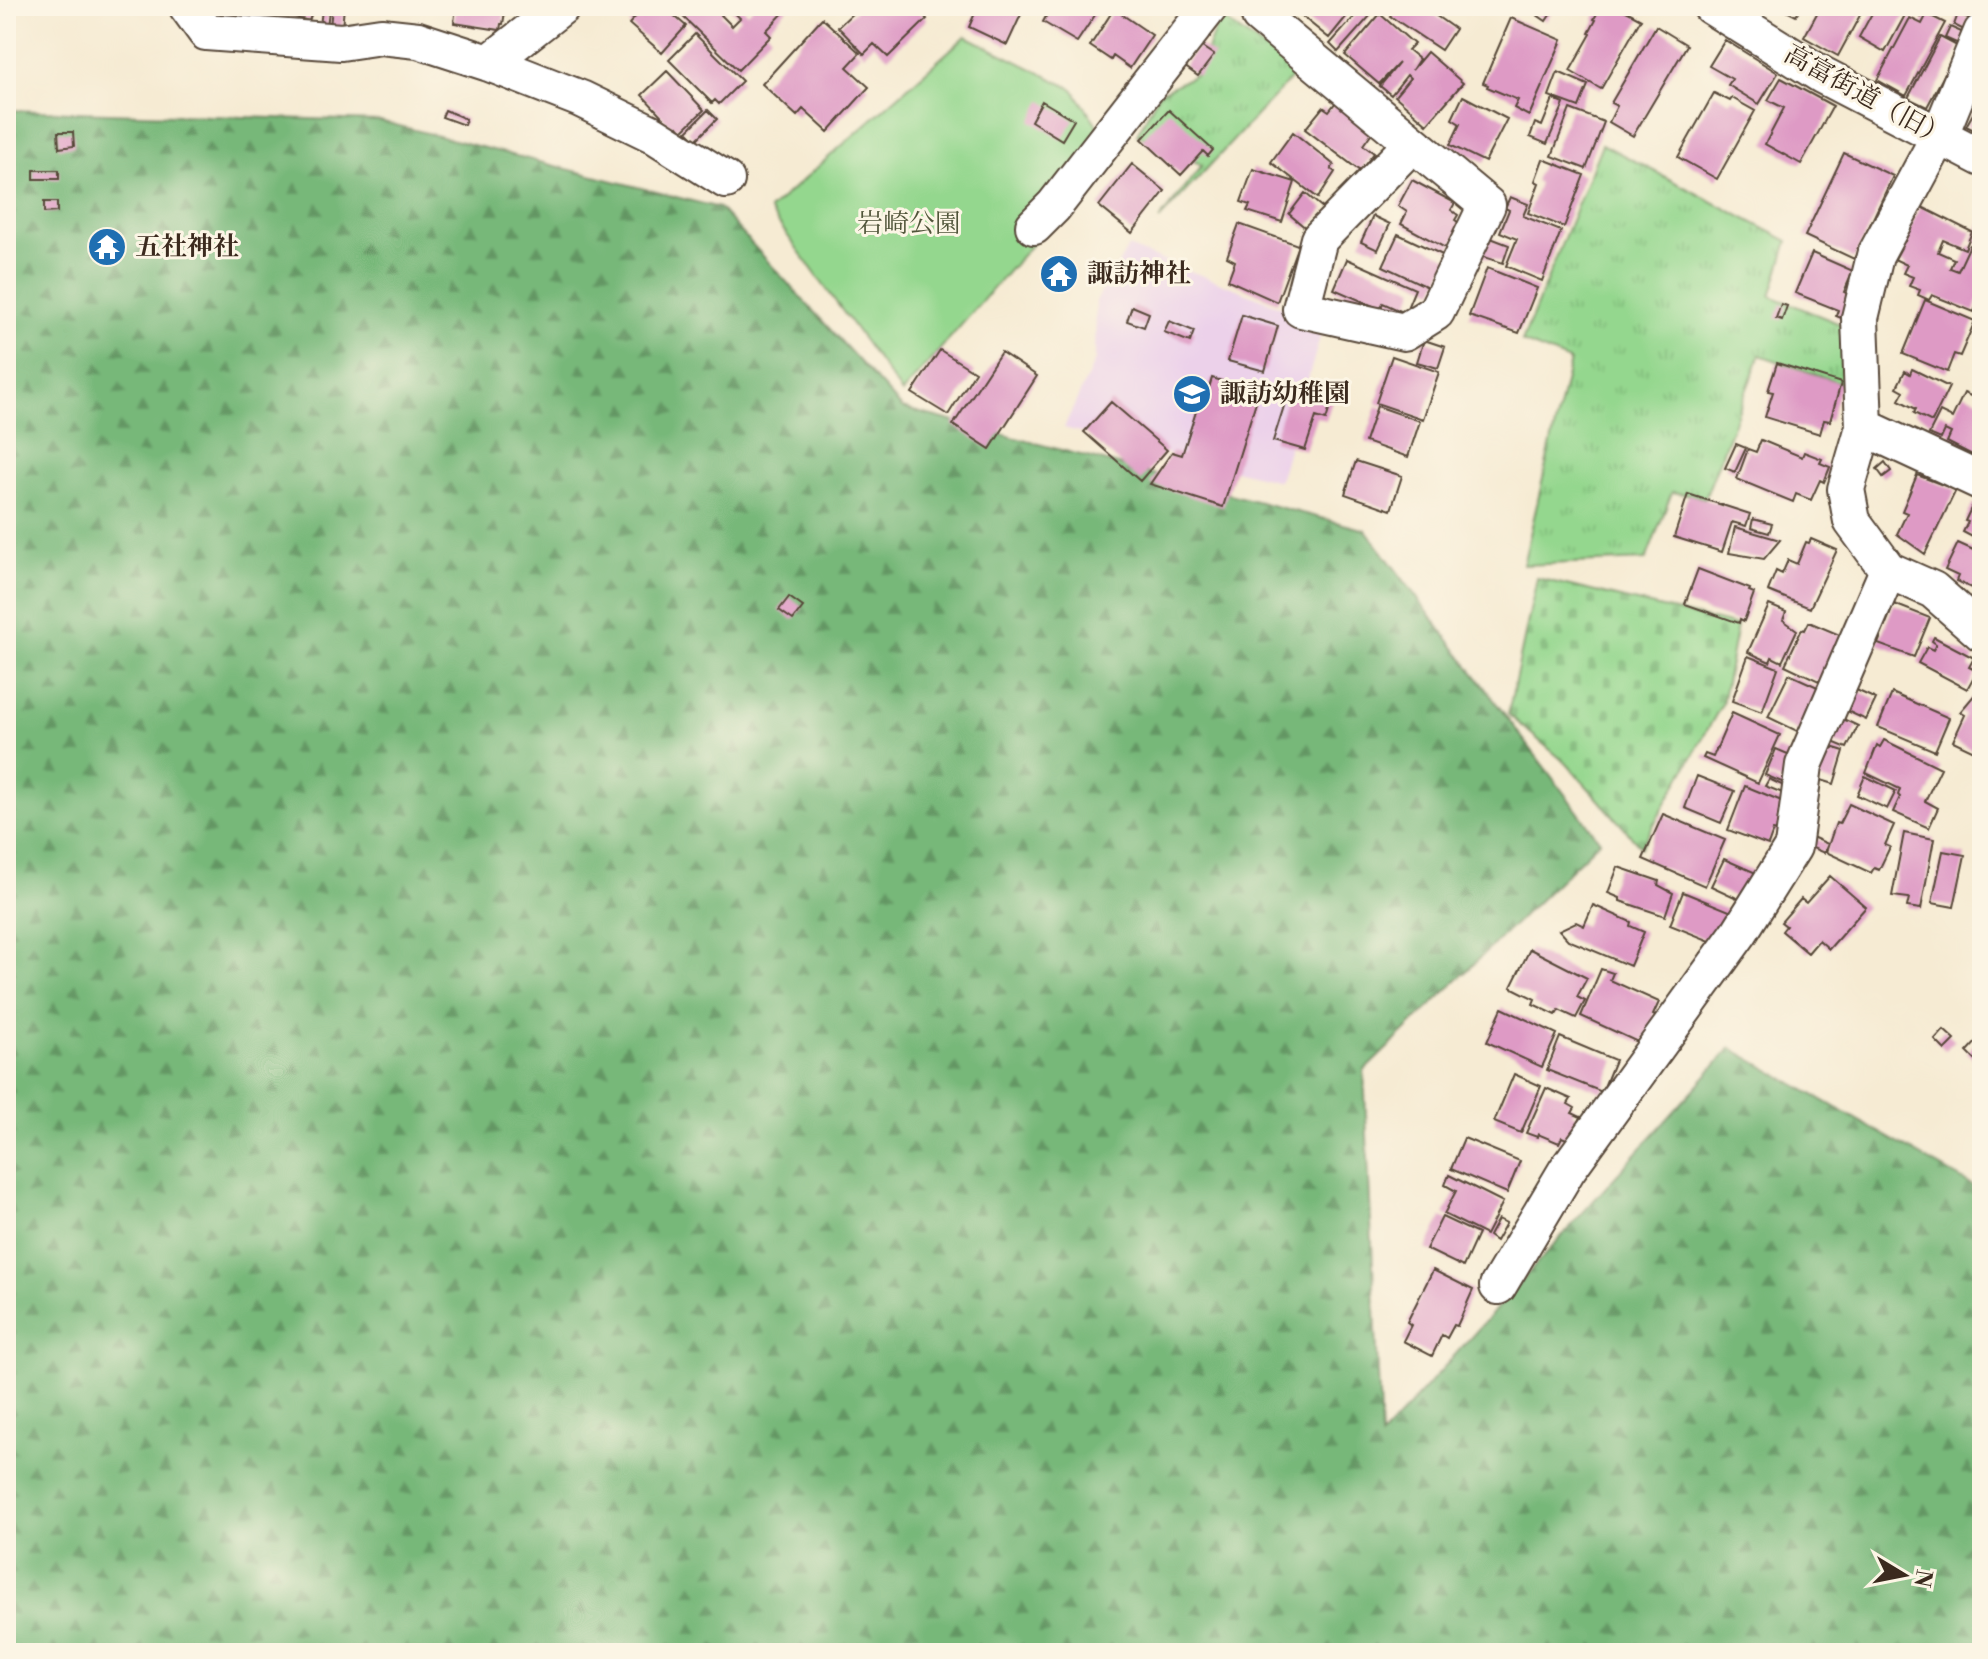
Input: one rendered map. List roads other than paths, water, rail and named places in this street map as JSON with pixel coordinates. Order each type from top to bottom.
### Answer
[{"type":"street","points":[[187,6],[206,32],[341,42],[381,36],[418,40],[489,63],[593,104],[653,134],[726,180]]},
{"type":"street","points":[[489,63],[562,6]]},
{"type":"street","points":[[1034,226],[1054,206],[1210,6]]},
{"type":"street","points":[[1261,6],[1260,16],[1487,205],[1436,312],[1404,332],[1301,309],[1319,239],[1412,144]]},
{"type":"street","name":"高富街道（旧）","points":[[1711,6],[1822,75],[1982,158]]},
{"type":"street","points":[[1982,32],[1939,137],[1875,256],[1860,318],[1864,427],[1846,489],[1852,521],[1888,570],[1933,590],[1982,633]]},
{"type":"street","points":[[1864,427],[1982,482]]},
{"type":"street","points":[[1498,1286],[1567,1170],[1739,933],[1793,847],[1804,765],[1888,570]]},
{"type":"place","name":"五社神社","points":[[107,247]]},
{"type":"place","name":"諏訪神社","points":[[1059,274]]},
{"type":"place","name":"諏訪幼稚園","points":[[1192,394]]},
{"type":"park label","name":"岩崎公園","points":[[909,224]]}]
